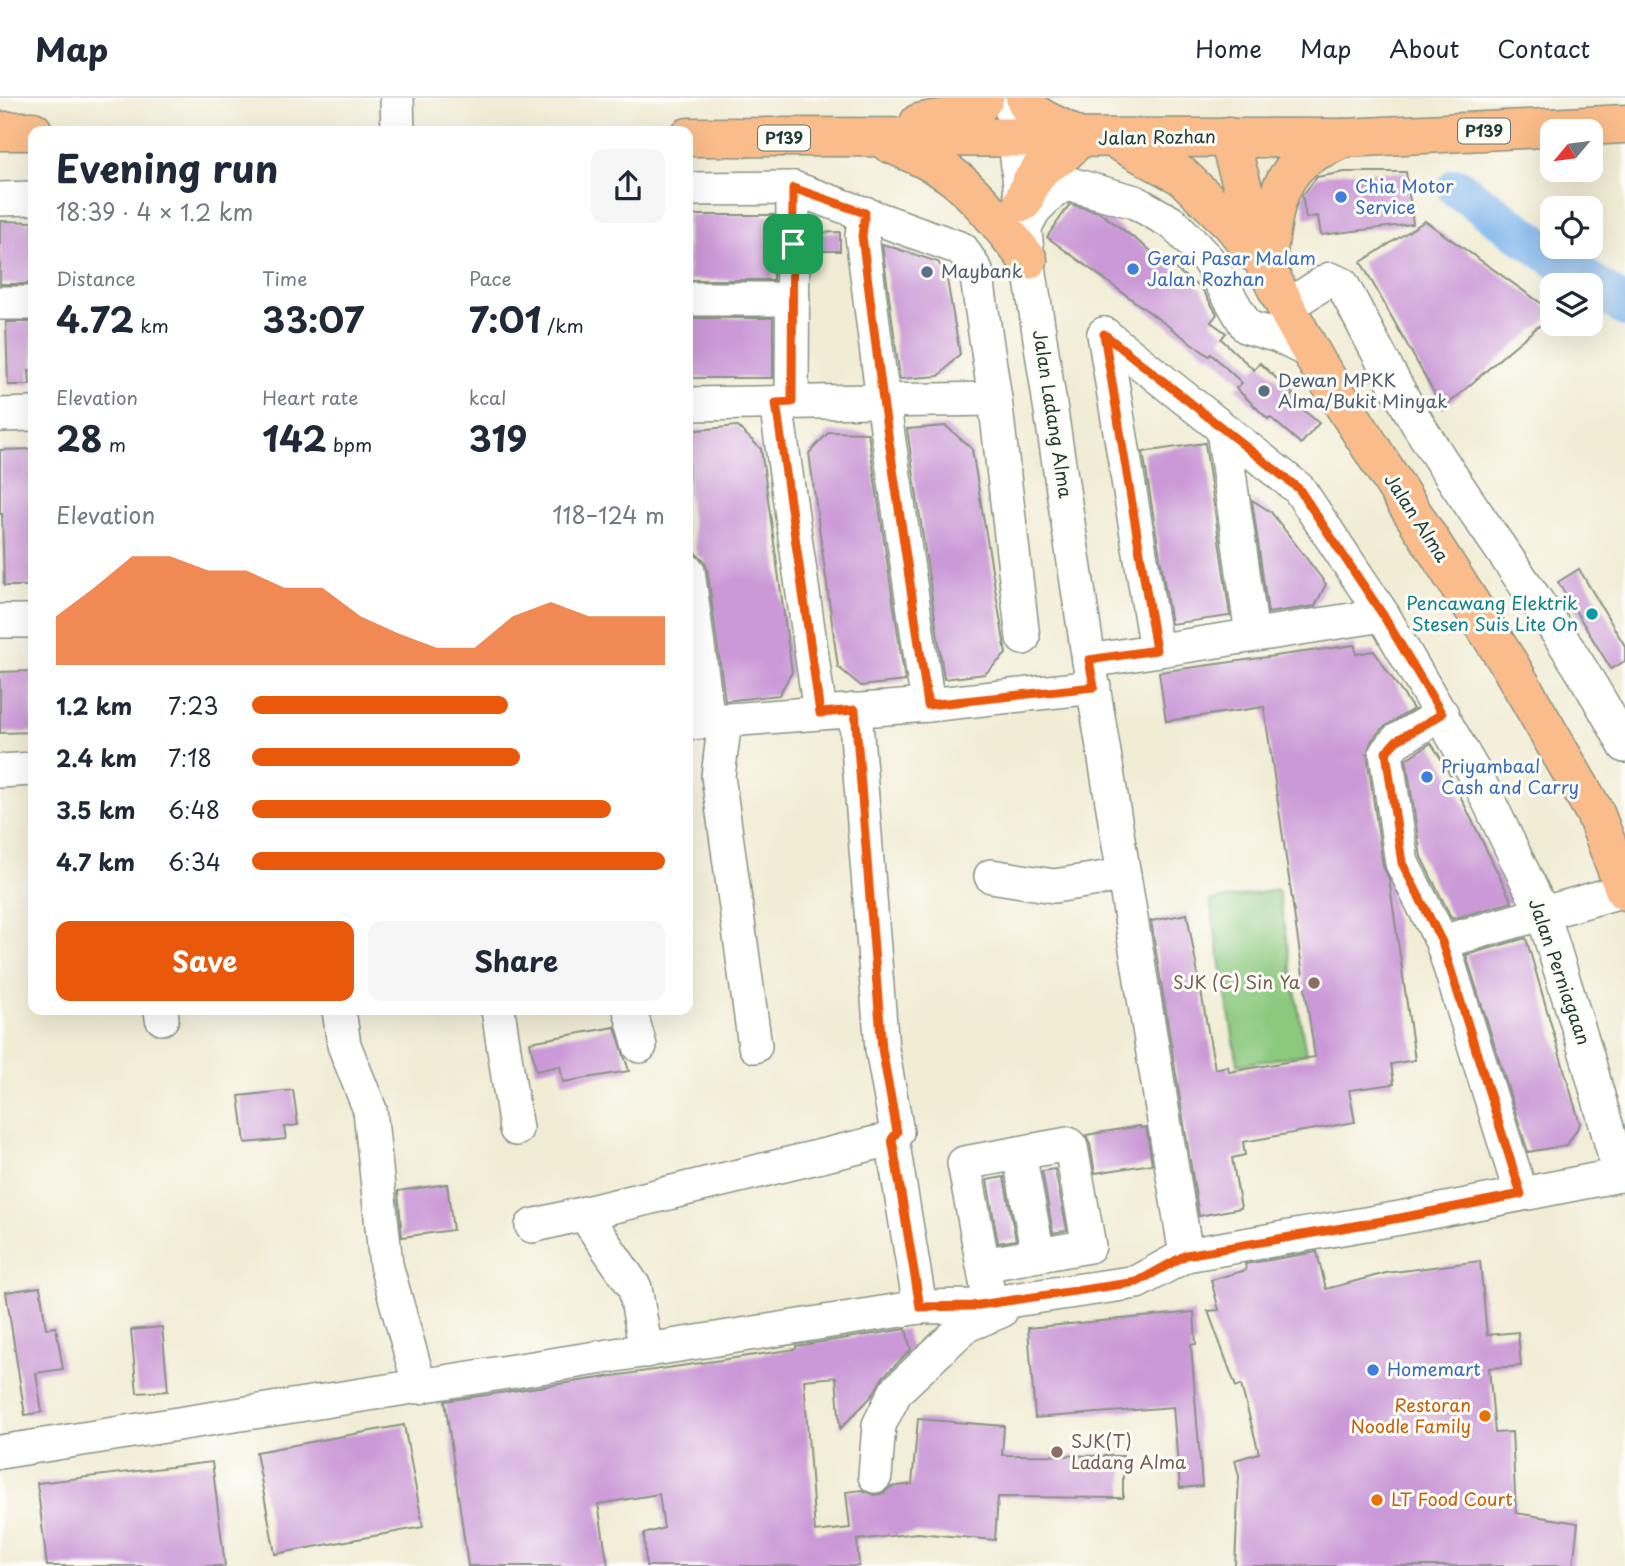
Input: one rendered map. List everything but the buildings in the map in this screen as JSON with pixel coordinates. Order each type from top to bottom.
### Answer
[{"type":"main road","points":[[881,139],[933,118],[956,117],[973,111],[984,98]]},
{"type":"main road","points":[[1025,98],[1027,106],[1044,121],[1095,139],[1182,176],[1231,223],[1266,267]]},
{"type":"main road","name":"Jalan Rozhan","points":[[693,137],[1344,138],[1625,124]]},
{"type":"main road","points":[[0,131],[28,131]]},
{"type":"main road","name":"Jalan Alma","points":[[1228,136],[1266,267],[1286,307],[1312,353],[1510,664],[1595,813],[1625,891]]},
{"type":"main road","points":[[1266,267],[1276,201],[1282,184],[1306,156],[1344,138]]},
{"type":"main road","points":[[881,139],[930,162],[954,178],[991,214],[1025,230],[1030,184],[1042,167],[1095,139]]},
{"type":"street","points":[[397,98],[398,126]]},
{"type":"street","name":"Jalan Ladang Alma","points":[[1010,98],[1017,139],[1025,230],[1092,674],[1186,1255]]},
{"type":"street","points":[[1025,230],[1034,210],[1054,190],[1070,184],[1135,202],[1174,224],[1208,260],[1247,327],[1278,336],[1312,353]]},
{"type":"street","points":[[693,189],[793,188],[962,249],[976,271],[995,399],[1023,638]]},
{"type":"street","points":[[793,188],[793,299],[784,402],[820,713]]},
{"type":"street","points":[[0,199],[28,198]]},
{"type":"street","points":[[865,213],[862,236],[883,401],[928,705]]},
{"type":"street","points":[[1286,307],[1329,279],[1342,284],[1421,428],[1568,646],[1625,746]]},
{"type":"street","points":[[693,299],[793,299]]},
{"type":"street","points":[[0,303],[28,303]]},
{"type":"street","name":"Jalan Perniagaan","points":[[1156,650],[1104,334],[1299,489],[1383,615],[1479,781],[1543,914],[1623,1175]]},
{"type":"street","points":[[693,404],[995,399]]},
{"type":"street","points":[[0,415],[28,414]]},
{"type":"street","points":[[1223,430],[1252,635]]},
{"type":"street","points":[[693,610],[755,1046]]},
{"type":"street","points":[[707,721],[928,705],[1092,674],[1156,650],[1383,615]]},
{"type":"street","points":[[0,621],[28,621]]},
{"type":"street","points":[[533,1226],[892,1139],[897,1132],[882,1049],[855,710]]},
{"type":"street","points":[[1442,714],[1396,741],[1386,752],[1402,863],[1442,942],[1521,1194]]},
{"type":"street","points":[[0,771],[28,769]]},
{"type":"street","points":[[991,876],[1054,886],[1124,875]]},
{"type":"street","points":[[1442,942],[1625,891]]},
{"type":"street","points":[[340,1015],[344,1045],[370,1110],[386,1265],[420,1387]]},
{"type":"street","points":[[499,1015],[516,1129]]},
{"type":"street","points":[[631,1015],[640,1046]]},
{"type":"street","points":[[892,1139],[920,1307]]},
{"type":"street","points":[[983,1265],[1089,1246],[1071,1147],[1068,1144],[964,1163],[990,1303]]},
{"type":"street","points":[[1019,1153],[1038,1255]]},
{"type":"street","points":[[0,1452],[920,1307],[990,1303],[1137,1282],[1186,1255],[1400,1218],[1623,1175]]},
{"type":"street","points":[[584,1214],[635,1288],[646,1351]]},
{"type":"street","points":[[876,1476],[879,1425],[896,1391],[965,1326],[1036,1297]]},
{"type":"green space","points":[[1278,890],[1306,1054],[1238,1065],[1210,901]]},
{"type":"waterway","points":[[1457,188],[1625,307]]},
{"type":"place","name":"Chia Motor Service","points":[[1341,197]]},
{"type":"place","name":"Gerai Pasar Malam Jalan Rozhan","points":[[1133,269]]},
{"type":"place","name":"Maybank","points":[[927,272]]},
{"type":"place","name":"Dewan MPKK Alma/Bukit Minyak","points":[[1264,391]]},
{"type":"place","name":"Pencawang Elektrik Stesen Suis Lite On","points":[[1592,614]]},
{"type":"place","name":"Priyambaal Cash and Carry","points":[[1427,777]]},
{"type":"place","name":"SJK (C) Sin Ya","points":[[1314,983]]},
{"type":"place","name":"Homemart","points":[[1373,1370]]},
{"type":"place","name":"Restoran Noodle Family","points":[[1485,1416]]},
{"type":"place","name":"SJK(T) Ladang Alma","points":[[1057,1452]]},
{"type":"place","name":"LT Food Court","points":[[1377,1500]]},
{"type":"route","points":[[793,188],[865,213],[862,236],[883,401],[928,705],[1094,687],[1089,660],[1156,650],[1104,334],[1299,489],[1383,615],[1442,714],[1396,741],[1386,752],[1402,863],[1442,942],[1521,1194],[1186,1255],[1137,1282],[972,1306],[920,1307],[892,1139],[897,1132],[882,1049],[855,710],[820,713],[776,403],[792,402],[793,244],[793,188]]}]
